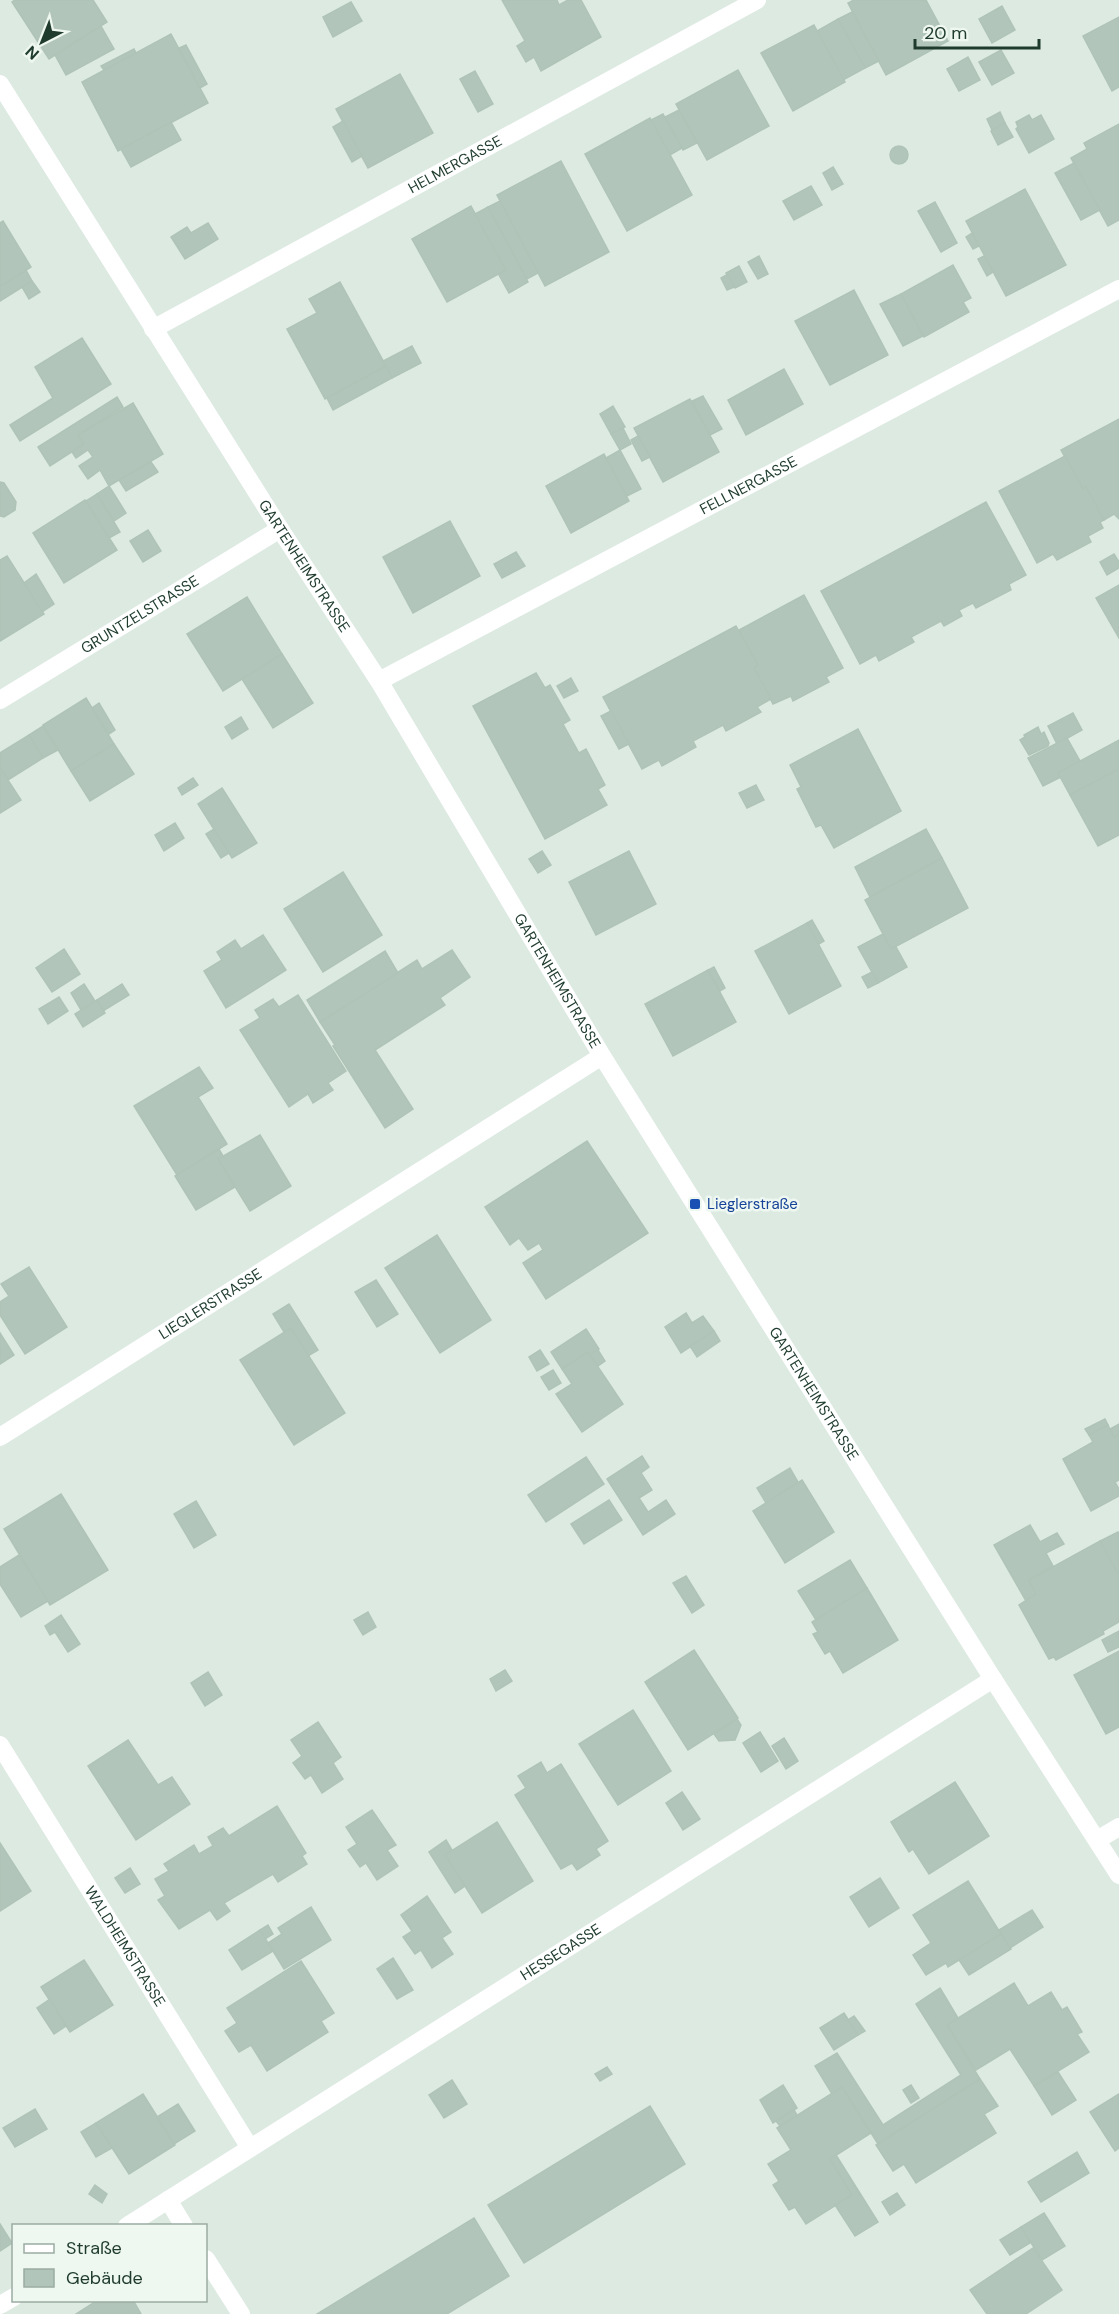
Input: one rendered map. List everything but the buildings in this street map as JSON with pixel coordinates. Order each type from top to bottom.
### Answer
[{"type":"street","name":"HELMERGASSE","points":[[153,329],[757,0]]},
{"type":"street","name":"GARTENHEIMSTRASSE","points":[[0,84],[153,329],[379,681],[602,1056],[993,1679],[1119,1875]]},
{"type":"street","name":"FELLNERGASSE","points":[[379,681],[1119,289]]},
{"type":"street","name":"GRUNTZELSTRASSE","points":[[0,700],[280,529]]},
{"type":"street","name":"LIEGLERSTRASSE","points":[[0,1437],[602,1056]]},
{"type":"street","name":"HESSEGASSE","points":[[130,2224],[993,1679]]},
{"type":"street","name":"WALDHEIMSTRASSE","points":[[0,1745],[250,2148]]},
{"type":"street","points":[[1097,1840],[1119,1827]]},
{"type":"street","points":[[168,2200],[183,2224]]},
{"type":"street","points":[[207,2261],[241,2314]]},
{"type":"place","name":"Lieglerstraße","points":[[695,1204]]}]
